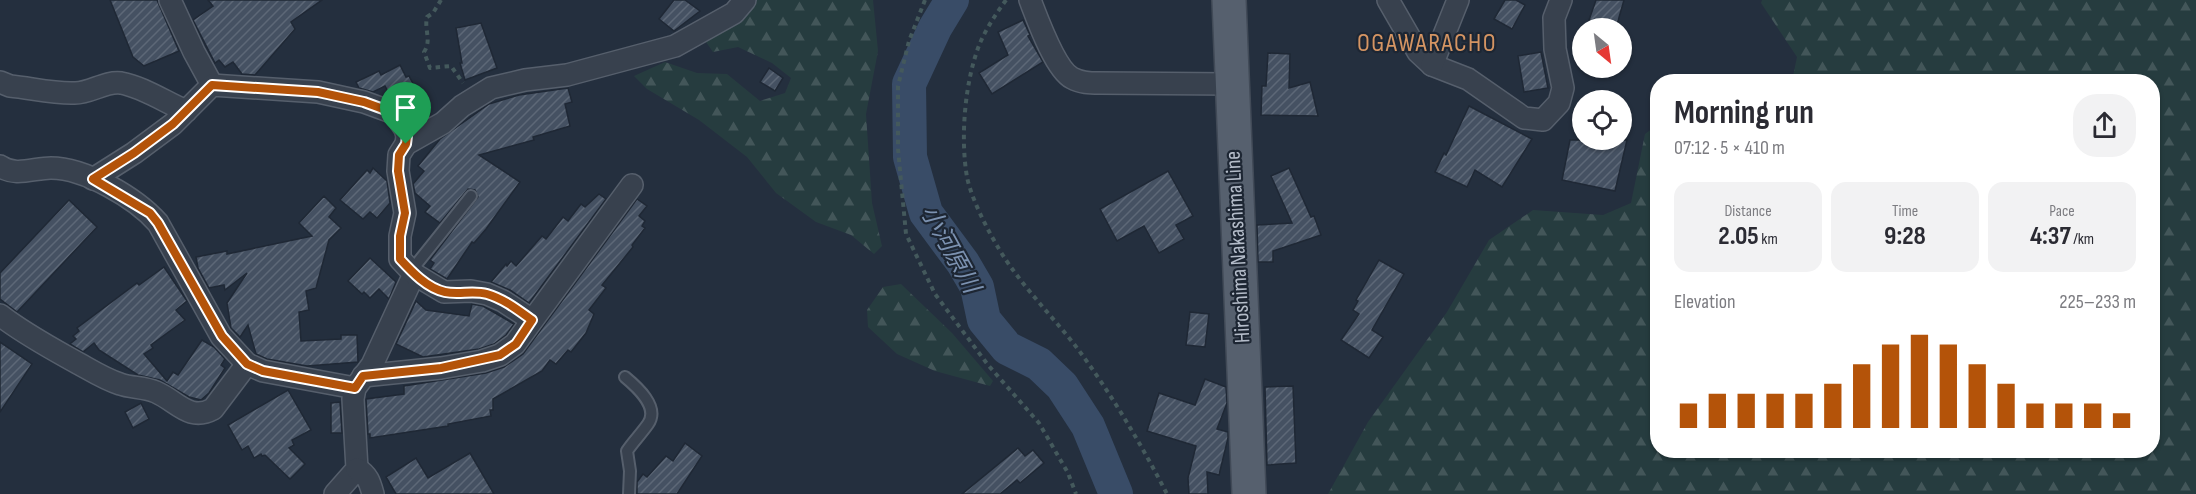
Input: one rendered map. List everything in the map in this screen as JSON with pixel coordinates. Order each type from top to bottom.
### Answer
[{"type":"main road","name":"Hiroshima Nakashima Line","points":[[1228,0],[1249,494]]},
{"type":"street","points":[[170,0],[212,85]]},
{"type":"street","points":[[532,320],[504,300],[471,291],[444,292],[412,272],[400,259],[400,236],[405,213],[398,171],[399,155],[406,144],[443,123],[472,99],[491,88],[525,80],[589,71],[675,46],[734,13],[744,0]]},
{"type":"street","points":[[1030,0],[1040,27],[1057,59],[1070,77],[1076,80],[1100,83],[1231,84]]},
{"type":"street","points":[[1388,0],[1418,52],[1432,65],[1468,79],[1524,118],[1543,120],[1559,103],[1563,88],[1555,50],[1554,18],[1561,0]]},
{"type":"street","points":[[1432,65],[1458,0]]},
{"type":"street","points":[[0,81],[10,86],[76,93],[89,91],[104,84],[118,83],[131,86],[186,111]]},
{"type":"street","points":[[93,179],[134,153],[173,124],[212,85],[318,92],[383,108],[394,113],[405,129],[406,144]]},
{"type":"street","points":[[0,166],[4,169],[18,171],[51,168],[93,179],[150,213],[158,223],[222,336],[247,364],[263,371],[359,382],[500,355],[516,344],[632,185]]},
{"type":"street","points":[[335,494],[357,469],[353,399],[359,382],[372,365],[412,272]]},
{"type":"street","points":[[0,315],[16,328],[98,375],[121,385],[166,396],[187,411],[196,414],[205,414],[213,409],[247,364]]},
{"type":"street","points":[[357,469],[364,473],[370,482],[373,494]]},
{"type":"lane","points":[[412,272],[471,196]]},
{"type":"lane","points":[[625,377],[645,395],[651,415],[650,422],[627,451],[630,471],[629,494]]},
{"type":"path","points":[[441,0],[433,13],[427,17],[429,37],[428,46],[424,52],[427,63],[430,68],[451,66],[472,99]]},
{"type":"path","points":[[925,0],[909,41],[898,86],[898,149],[906,234],[935,294],[988,365],[1039,423],[1068,472],[1076,494]]},
{"type":"path","points":[[1006,0],[980,44],[964,110],[964,146],[968,178],[981,213],[1000,251],[1099,379],[1167,494]]},
{"type":"green space","points":[[753,0],[873,0],[878,51],[866,114],[872,203],[882,246],[874,254],[851,235],[816,222],[776,193],[747,157],[699,120],[647,89],[634,76],[665,62],[697,73],[727,74],[760,101],[785,93],[791,78],[772,63],[738,47],[713,52],[706,42],[748,7]]},
{"type":"green space","points":[[1762,0],[2196,0],[2196,494],[1328,494],[1368,422],[1447,312],[1489,240],[1533,210],[1603,215],[1631,203],[1645,134],[1650,130],[1650,458],[2160,458],[2160,74],[1793,74],[1797,57],[1761,3]]},
{"type":"green space","points":[[901,284],[952,333],[993,381],[990,386],[935,371],[897,354],[868,327],[867,310],[883,287]]},
{"type":"building","points":[[110,0],[157,0],[179,51],[144,66],[133,57]]},
{"type":"building","points":[[208,0],[322,0],[291,22],[295,29],[255,75],[242,74],[233,62],[225,67],[219,60],[215,63],[193,20],[213,6]]},
{"type":"building","points":[[674,0],[685,0],[700,11],[674,31],[659,19]]},
{"type":"building","points":[[1505,0],[1516,0],[1525,5],[1512,29],[1494,19]]},
{"type":"building","points":[[1596,0],[1624,0],[1619,18],[1590,18]]},
{"type":"building","points":[[1023,20],[1030,35],[1028,36],[1043,62],[992,94],[979,73],[1008,55],[998,32]]},
{"type":"building","points":[[481,23],[497,68],[465,80],[460,63],[462,63],[456,28]]},
{"type":"building","points":[[1541,52],[1548,88],[1524,92],[1518,56]]},
{"type":"building","points":[[1268,53],[1290,54],[1289,88],[1310,82],[1318,116],[1261,115],[1262,86],[1266,86]]},
{"type":"building","points":[[400,65],[406,77],[409,76],[420,97],[402,104],[392,99],[385,86],[373,92],[359,88],[356,82],[379,71],[381,75]]},
{"type":"building","points":[[769,68],[783,78],[775,91],[760,82]]},
{"type":"building","points":[[568,88],[572,102],[565,104],[570,126],[533,137],[534,140],[479,155],[520,182],[486,229],[474,243],[472,242],[447,279],[430,269],[434,263],[430,260],[478,197],[475,190],[468,189],[440,223],[425,212],[430,206],[415,193],[413,184],[424,171],[418,166],[440,139],[489,104],[519,95]]},
{"type":"building","points":[[1469,106],[1532,139],[1502,187],[1475,170],[1467,187],[1435,172],[1444,153],[1446,155]]},
{"type":"building","points":[[1570,140],[1572,140],[1572,150],[1625,150],[1615,191],[1562,180]]},
{"type":"building","points":[[373,168],[387,181],[390,203],[377,218],[370,212],[363,219],[340,200],[367,170],[370,173]]},
{"type":"building","points":[[1289,168],[1311,217],[1314,216],[1321,235],[1273,251],[1273,262],[1258,262],[1257,225],[1292,223],[1271,176]]},
{"type":"building","points":[[1168,171],[1193,216],[1176,225],[1184,239],[1159,253],[1144,226],[1117,241],[1100,209]]},
{"type":"building","points":[[599,194],[606,199],[529,303],[510,290],[491,282],[506,264],[507,266],[511,261],[516,266],[542,236],[546,239],[563,217],[568,221],[581,204],[585,207]]},
{"type":"building","points":[[324,196],[336,208],[329,217],[341,228],[329,240],[316,288],[306,291],[309,310],[299,312],[301,341],[341,339],[341,335],[357,335],[358,362],[307,366],[267,359],[256,354],[248,325],[240,337],[231,328],[227,303],[247,273],[225,290],[224,285],[209,288],[198,268],[196,257],[227,251],[227,254],[312,236],[299,223]]},
{"type":"building","points":[[637,199],[647,206],[639,216],[645,221],[642,226],[645,228],[632,245],[633,247],[602,285],[606,288],[589,310],[594,314],[586,333],[571,352],[568,350],[556,364],[550,360],[542,371],[493,399],[491,416],[448,424],[448,426],[370,438],[366,399],[404,394],[404,386],[486,373],[504,367],[523,354]]},
{"type":"building","points":[[69,200],[97,227],[17,312],[0,299],[0,273]]},
{"type":"building","points":[[370,258],[396,282],[389,299],[379,289],[370,298],[348,281]]},
{"type":"building","points":[[1379,260],[1404,274],[1372,330],[1383,337],[1369,358],[1341,340],[1359,314],[1353,310],[1358,301],[1356,300]]},
{"type":"building","points":[[164,267],[187,301],[176,310],[185,320],[151,345],[153,348],[144,354],[167,381],[173,372],[178,375],[202,340],[214,347],[225,359],[221,365],[225,368],[209,393],[201,400],[189,397],[160,380],[138,375],[99,350],[94,343],[83,352],[70,344],[76,339],[73,336],[79,331],[77,328],[137,283],[139,285]]},
{"type":"building","points":[[416,301],[426,310],[469,316],[472,304],[483,306],[514,324],[506,335],[494,344],[479,349],[423,357],[396,344]]},
{"type":"building","points":[[1190,312],[1209,314],[1205,347],[1186,345]]},
{"type":"building","points":[[0,342],[32,364],[0,412]]},
{"type":"building","points":[[1205,379],[1226,387],[1227,403],[1217,429],[1228,432],[1228,438],[1219,475],[1207,472],[1208,494],[1189,494],[1188,478],[1196,446],[1147,431],[1159,393],[1195,405]]},
{"type":"building","points":[[1293,386],[1296,463],[1267,465],[1265,387]]},
{"type":"building","points":[[288,390],[311,430],[292,440],[294,445],[289,448],[305,464],[290,479],[265,455],[261,454],[254,458],[248,446],[242,450],[228,425]]},
{"type":"building","points":[[340,402],[342,433],[331,433],[331,403]]},
{"type":"building","points":[[141,403],[149,419],[133,428],[125,412]]},
{"type":"building","points":[[685,443],[702,456],[677,494],[637,494],[637,482],[643,474],[647,477],[666,456],[673,461]]},
{"type":"building","points":[[1018,448],[1025,456],[1033,450],[1044,463],[1020,483],[1017,480],[1000,494],[962,494]]},
{"type":"building","points":[[470,453],[494,494],[396,494],[386,477],[416,458],[428,478]]},
{"type":"waterway","name":"小河原川","points":[[952,0],[935,28],[909,84],[910,157],[926,213],[963,263],[977,287],[984,320],[1007,348],[1039,364],[1062,386],[1088,426],[1116,494]]},
{"type":"district","name":"OGAWARACHO","points":[[1427,43]]},
{"type":"route","points":[[212,85],[318,92],[364,102],[394,113],[405,129],[406,144],[399,155],[398,171],[405,213],[400,236],[400,259],[414,274],[444,292],[471,291],[487,294],[504,300],[532,320],[516,344],[500,355],[482,361],[441,368],[363,376],[355,388],[263,371],[247,364],[222,336],[169,240],[150,213],[93,179],[134,153],[173,124],[212,85]]}]
